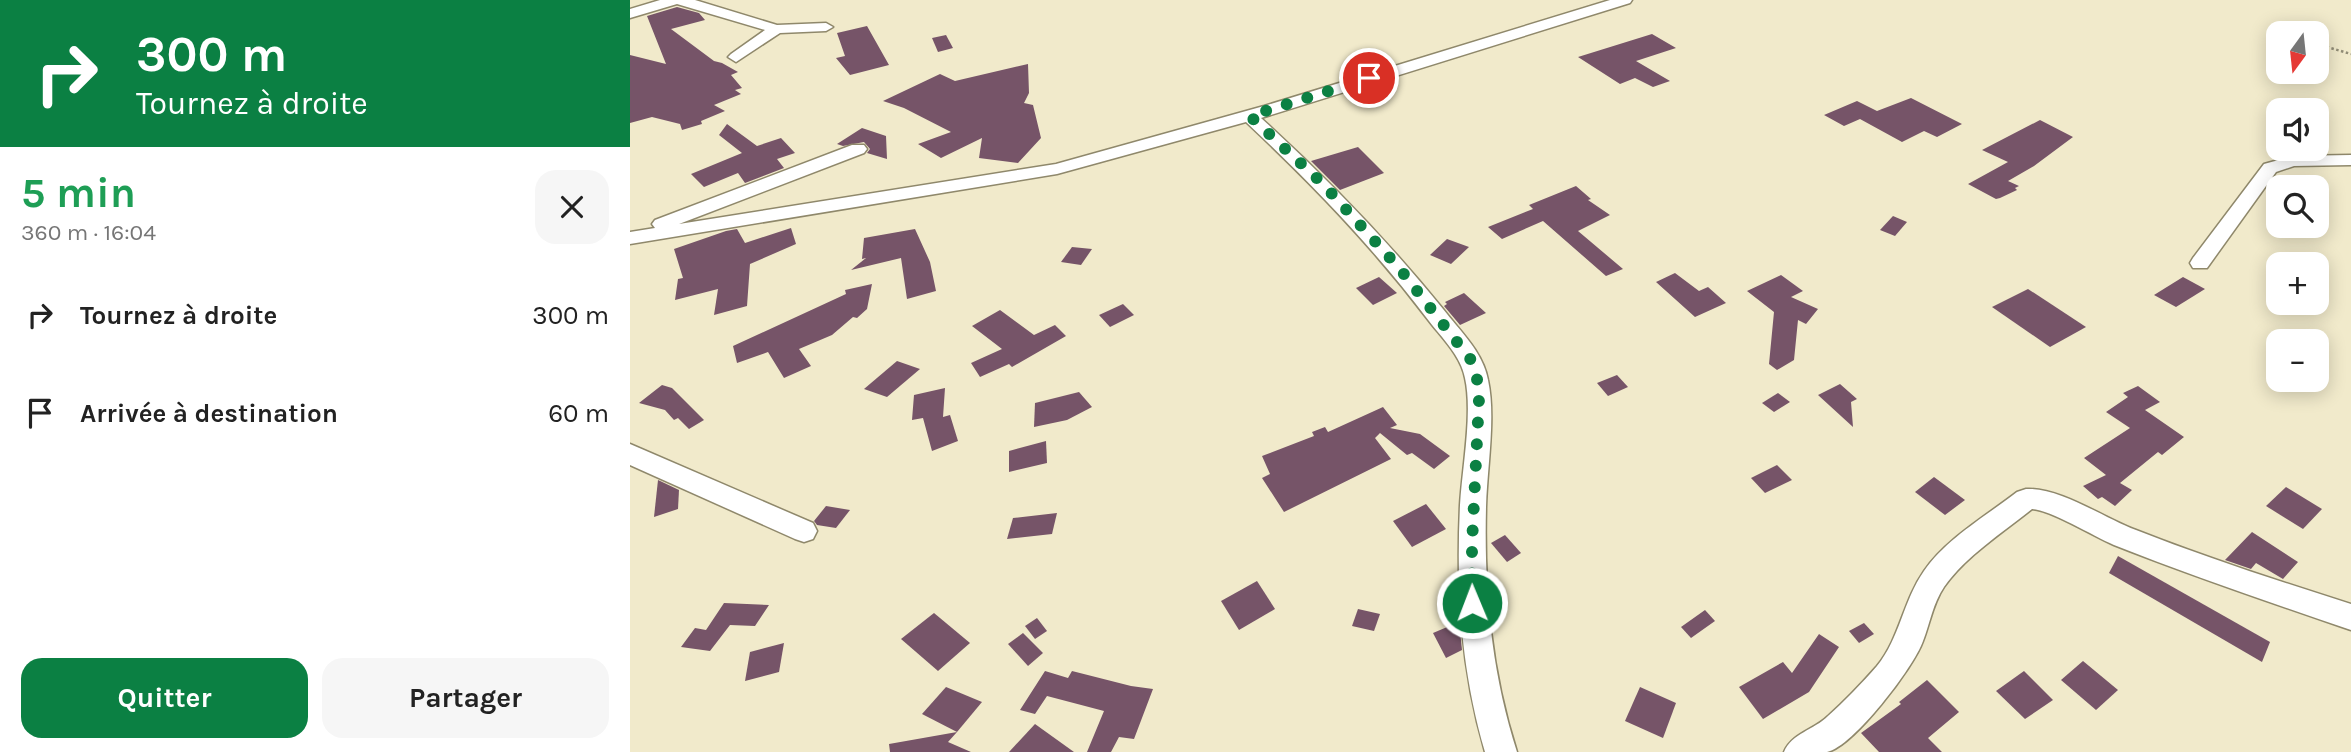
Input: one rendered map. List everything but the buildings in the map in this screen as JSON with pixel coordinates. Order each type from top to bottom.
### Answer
[{"type":"street","points":[[631,30],[633,9],[674,0]]},
{"type":"street","points":[[680,0],[776,29],[826,27]]},
{"type":"street","points":[[630,237],[1057,169],[1250,116],[1625,0]]},
{"type":"street","points":[[736,57],[776,29]]},
{"type":"street","points":[[1250,116],[1340,203],[1400,269],[1471,360],[1479,399],[1471,584],[1473,622],[1492,729],[1501,752]]},
{"type":"street","points":[[630,237],[858,149]]},
{"type":"street","points":[[2200,262],[2270,168],[2292,161],[2351,160]]},
{"type":"street","points":[[630,453],[804,531]]},
{"type":"street","points":[[1800,752],[1837,729],[1888,675],[1909,641],[1918,610],[1934,579],[1956,555],[2026,499],[2041,499],[2094,525],[2351,617]]},
{"type":"path","points":[[2329,48],[2351,54]]},
{"type":"route","points":[[1369,78],[1250,116],[1339,201],[1400,269],[1471,360],[1479,399],[1472,603]]}]
